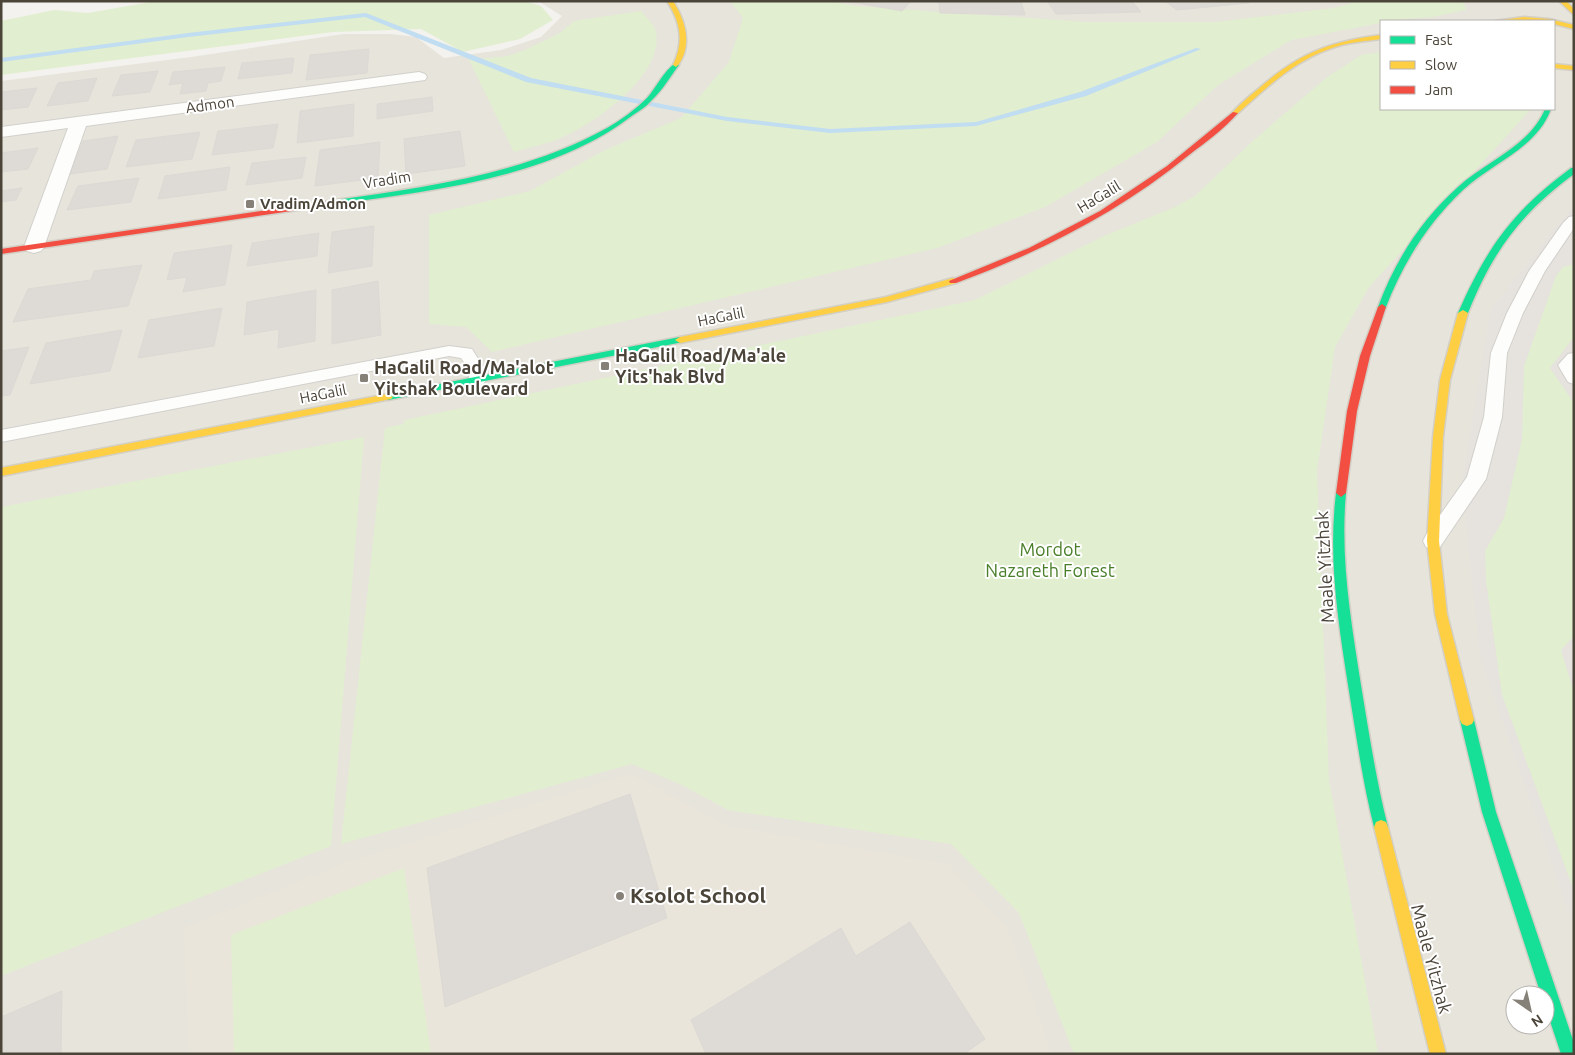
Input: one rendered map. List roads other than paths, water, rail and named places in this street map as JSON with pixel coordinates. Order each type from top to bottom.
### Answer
[{"type":"street","name":"Vradim","points":[[1,252],[443,186],[495,174],[584,142],[628,116],[656,94],[676,67],[684,46],[682,19],[670,1]]},
{"type":"street","points":[[1562,1],[1574,13]]},
{"type":"street","points":[[1500,20],[1512,14],[1514,5]]},
{"type":"street","points":[[1511,20],[1536,20]]},
{"type":"street","points":[[1555,22],[1574,27]]},
{"type":"street","name":"HaGalil","points":[[1,472],[900,297],[969,277],[1075,230],[1124,200],[1166,172],[1284,69],[1303,56],[1346,41],[1380,38]]},
{"type":"street","points":[[1555,66],[1574,68]]},
{"type":"street","name":"Admon","points":[[1,132],[419,77]]},
{"type":"street","name":"Maale Yitzhak","points":[[1438,1054],[1371,789],[1340,592],[1338,514],[1352,411],[1365,356],[1384,300],[1406,256],[1426,226],[1447,201],[1475,176],[1529,136],[1541,125],[1548,110]]},
{"type":"street","points":[[34,247],[79,122]]},
{"type":"street","points":[[1569,1054],[1489,812],[1440,614],[1433,541],[1438,437],[1445,380],[1459,324],[1477,279],[1494,250],[1513,225],[1537,199],[1574,170]]},
{"type":"lane","points":[[1433,541],[1476,479],[1493,417],[1499,354],[1515,313],[1537,270],[1574,220]]},
{"type":"lane","points":[[1552,249],[1574,240]]},
{"type":"lane","points":[[1,436],[449,351],[466,353],[474,365],[477,380]]},
{"type":"lane","points":[[1574,358],[1566,365],[1574,378]]},
{"type":"waterway","points":[[1,60],[188,35],[366,15],[529,80],[727,119],[830,131],[976,124],[1083,94],[1198,49]]},
{"type":"place","name":"Vradim/Admon","points":[[250,204]]},
{"type":"place","name":"HaGalil Road/Ma'ale Yits'hak Blvd","points":[[605,366]]},
{"type":"place","name":"HaGalil Road/Ma'alot Yitshak Boulevard","points":[[364,378]]},
{"type":"place","name":"Ksolot School","points":[[620,896]]},
{"type":"park label","name":"Mordot Nazareth Forest","points":[[1050,560]]}]
